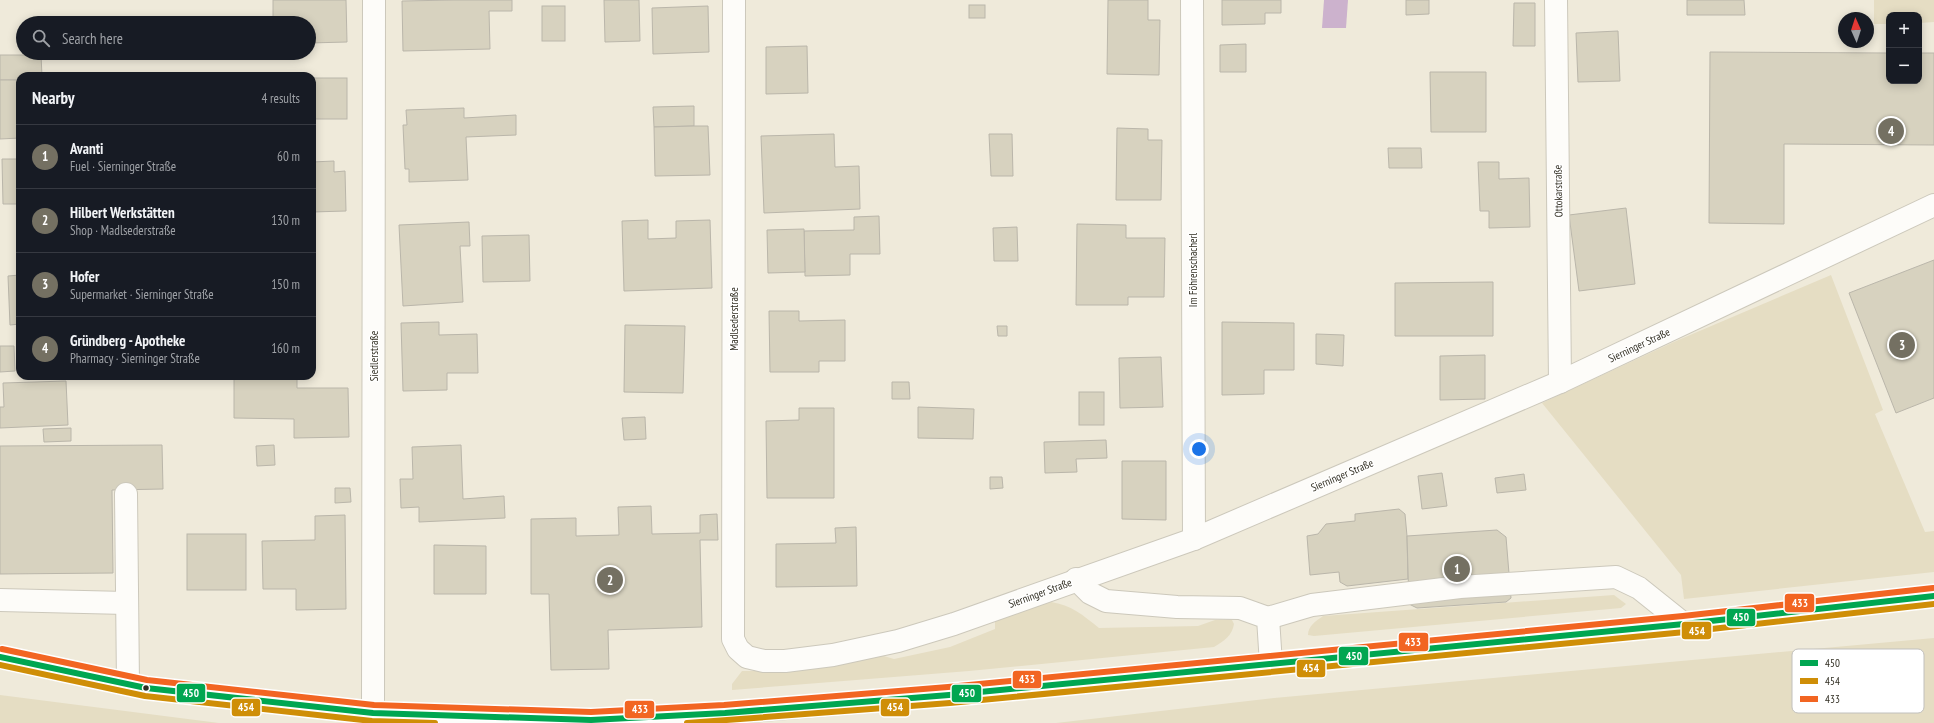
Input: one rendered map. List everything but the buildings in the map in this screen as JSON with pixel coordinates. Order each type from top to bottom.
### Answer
[{"type":"street","name":"Siedlerstraße","points":[[373,713],[374,0]]},
{"type":"street","name":"Madlsederstraße","points":[[734,0],[734,639]]},
{"type":"street","name":"Im Föhrenschacherl","points":[[1192,0],[1194,539]]},
{"type":"street","name":"Ottokarstraße","points":[[1556,0],[1560,382]]},
{"type":"street","name":"Sierninger Straße","points":[[734,639],[738,649],[747,657],[764,661],[785,661],[833,656],[898,641],[947,626],[1194,539],[1560,382],[1934,204]]},
{"type":"street","points":[[126,494],[128,684]]},
{"type":"street","points":[[1076,580],[1090,593],[1106,602],[1177,607],[1240,608],[1268,618],[1312,605],[1460,587],[1616,577],[1639,588],[1684,624]]},
{"type":"street","points":[[0,657],[146,688],[373,713],[599,720],[725,713],[949,695],[1684,624],[1934,596]]},
{"type":"street","points":[[0,600],[126,603]]},
{"type":"street","points":[[1268,618],[1271,664]]},
{"type":"shaded area","points":[[1324,0],[1348,0],[1346,28],[1322,28]]},
{"type":"shaded area","points":[[1874,0],[1934,0],[1934,22],[1922,23],[1922,12],[1886,12],[1886,24],[1874,24]]},
{"type":"shaded area","points":[[1831,275],[1883,410],[1875,414],[1925,532],[1934,531],[1934,572],[1684,599],[1681,575],[1542,403],[1676,341]]},
{"type":"shaded area","points":[[1614,595],[1626,604],[1621,608],[1314,636],[1308,635],[1311,626],[1323,616]]},
{"type":"shaded area","points":[[1051,602],[1071,608],[1099,628],[1198,626],[1215,620],[1232,620],[1234,624],[1229,635],[1214,647],[969,671],[732,690],[732,684],[742,671],[784,671],[877,654],[894,659],[950,647],[995,629],[995,619]]},
{"type":"shaded area","points":[[1934,638],[1934,723],[1056,723],[1274,698],[1792,651],[1792,713],[1924,713],[1924,649],[1813,649]]},
{"type":"shaded area","points":[[0,695],[219,723],[0,723]]},
{"type":"transit line","name":"433","points":[[2,649],[147,680],[374,705],[591,712],[724,705],[948,687],[1683,616],[1933,588]]},
{"type":"transit line","name":"450","points":[[0,657],[146,688],[373,713],[591,720],[725,713],[949,695],[1684,624],[1934,596]]},
{"type":"transit line","name":"454","points":[[687,723],[950,703],[1685,632],[1934,604]]},
{"type":"transit line","name":"454","points":[[0,665],[145,696],[372,721],[435,723]]},
{"type":"place","name":"Gründberg - Apotheke","points":[[1891,131]]},
{"type":"place","name":"Hofer","points":[[1902,345]]},
{"type":"place","name":"Avanti","points":[[1457,569]]},
{"type":"place","name":"Hilbert Werkstätten","points":[[610,580]]}]
